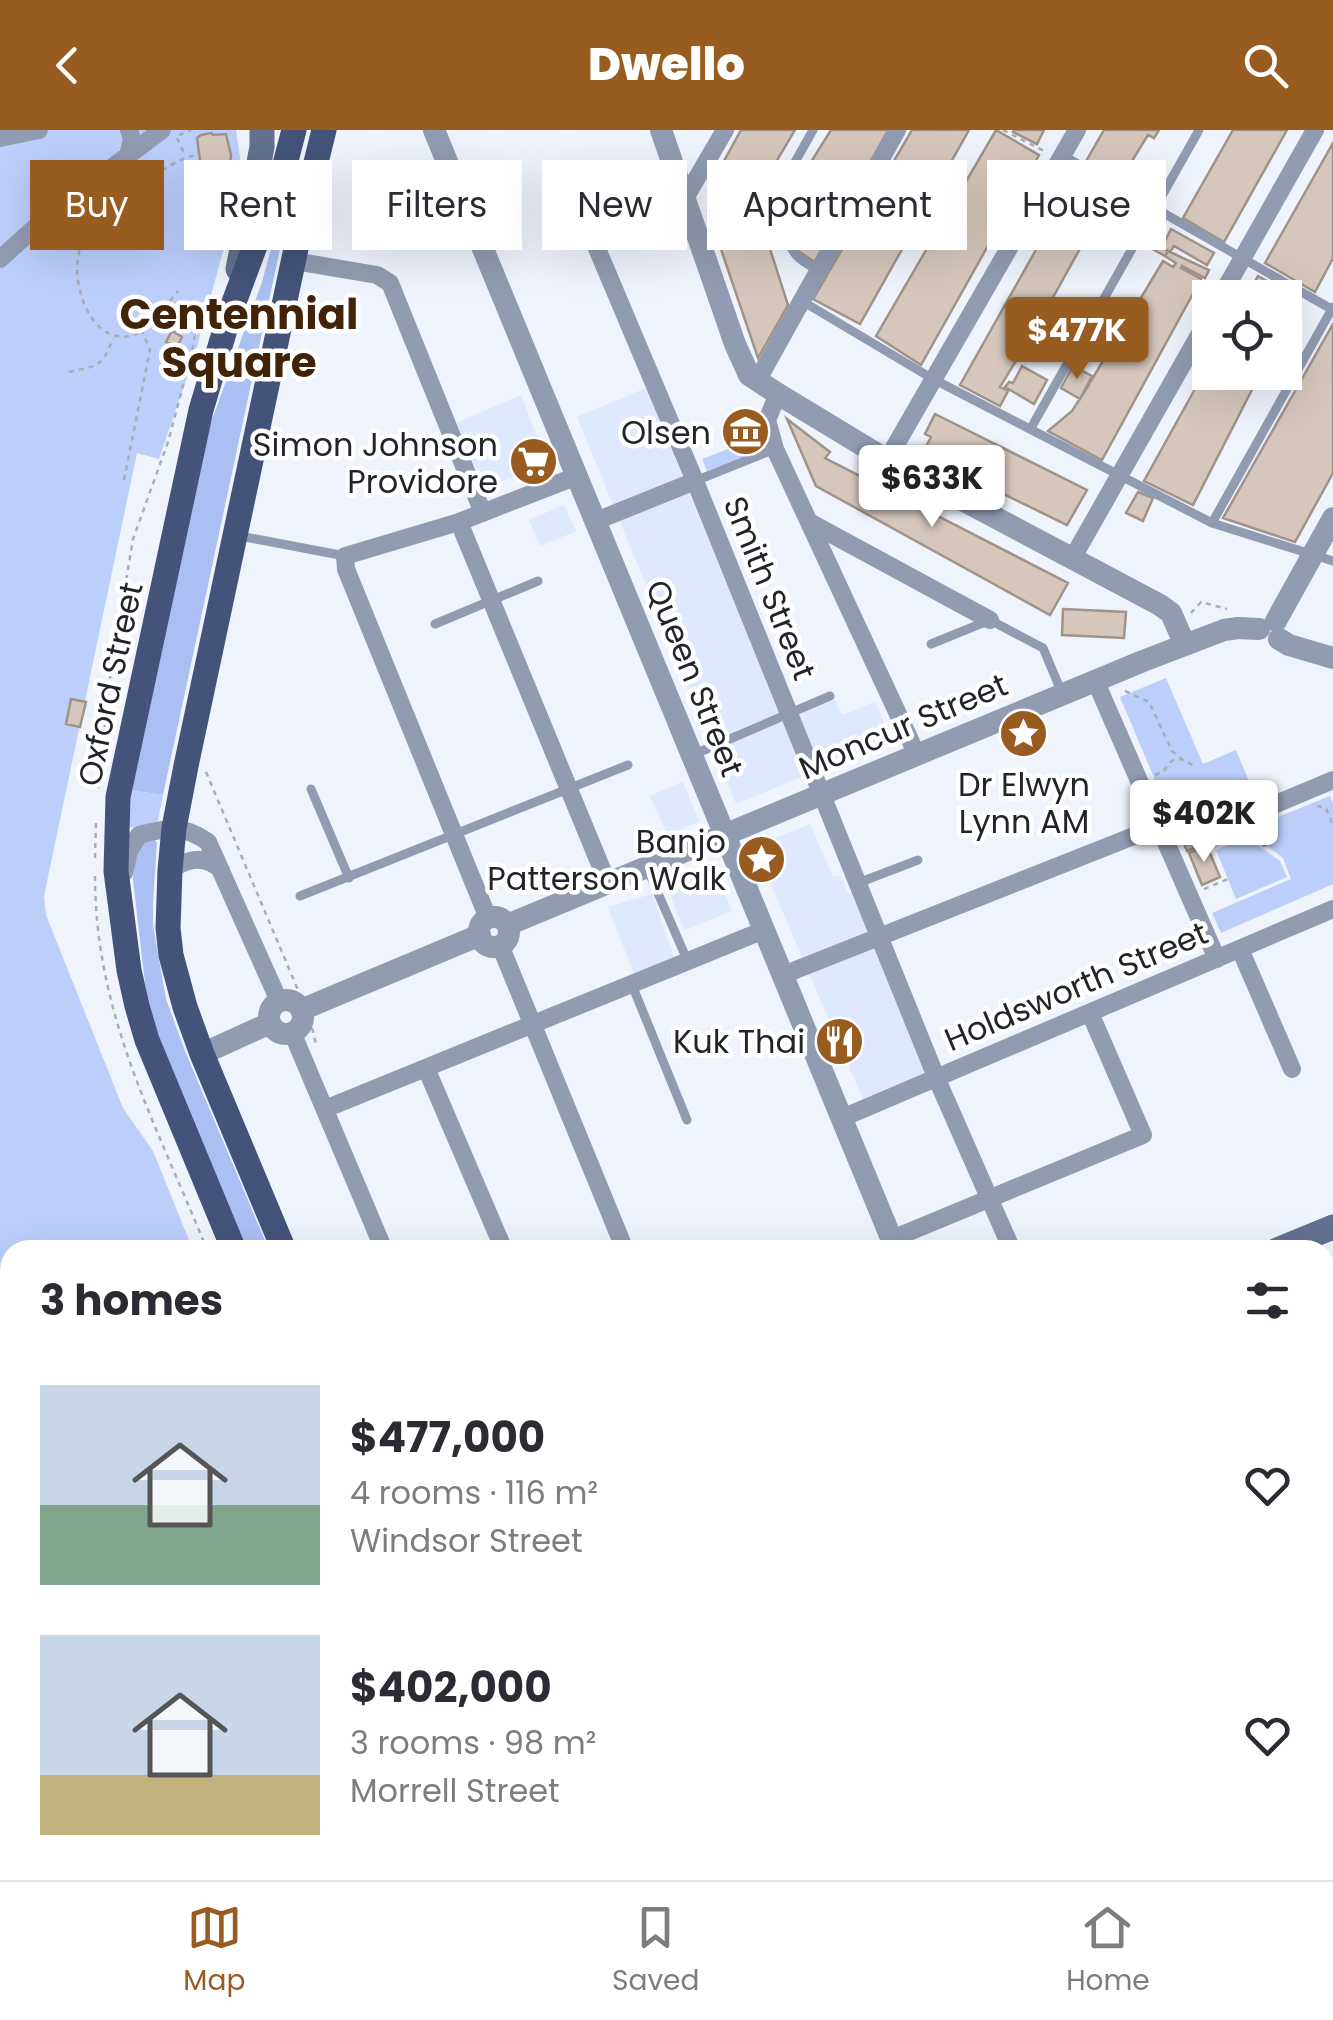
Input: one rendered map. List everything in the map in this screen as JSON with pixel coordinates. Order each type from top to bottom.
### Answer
[{"type":"main road","points":[[230,314],[262,148],[262,130]]},
{"type":"main road","name":"Oxford Street","points":[[230,1240],[147,1040],[129,970],[118,898],[118,797],[201,410],[294,130]]},
{"type":"main road","points":[[308,130],[309,160]]},
{"type":"main road","points":[[317,160],[324,130]]},
{"type":"main road","points":[[280,1240],[185,1008],[168,928],[174,828],[296,250]]},
{"type":"main road","points":[[1301,1240],[1333,1227]]},
{"type":"street","points":[[0,138],[39,130]]},
{"type":"street","points":[[127,160],[130,130]]},
{"type":"street","name":"Queen Street","points":[[434,130],[892,1240]]},
{"type":"street","points":[[661,130],[671,160]]},
{"type":"street","points":[[687,195],[724,130]]},
{"type":"street","points":[[757,380],[897,130]]},
{"type":"street","points":[[887,460],[1076,130]]},
{"type":"street","points":[[1230,280],[1315,130]]},
{"type":"street","points":[[132,160],[169,136]]},
{"type":"street","points":[[687,208],[745,370],[887,460],[1160,605],[1171,613],[1185,645]]},
{"type":"street","points":[[0,259],[30,232]]},
{"type":"street","name":"Smith Street","points":[[597,250],[695,481],[936,1078],[1008,1240]]},
{"type":"street","points":[[294,261],[377,275],[390,283],[483,512]]},
{"type":"street","points":[[1072,559],[1192,348]]},
{"type":"street","points":[[778,394],[767,420],[775,449],[916,755]]},
{"type":"street","points":[[577,476],[459,522],[345,556],[346,569],[621,1240]]},
{"type":"street","points":[[596,522],[695,481]]},
{"type":"street","points":[[1333,518],[1323,558],[1271,629],[1289,646],[1333,658]]},
{"type":"street","points":[[459,522],[608,884]]},
{"type":"street","points":[[811,523],[990,620]]},
{"type":"street","name":"Moncur Street","points":[[202,1054],[288,1011],[494,931],[1095,680],[1224,630],[1271,629]]},
{"type":"street","points":[[1095,680],[1217,959]]},
{"type":"street","points":[[1267,817],[1333,780]]},
{"type":"street","points":[[783,975],[1159,826]]},
{"type":"street","points":[[118,898],[126,862],[139,836],[174,828],[190,831],[208,842],[288,1011],[380,1240]]},
{"type":"street","points":[[170,870],[202,859],[210,860],[221,870]]},
{"type":"street","name":"Holdsworth Street","points":[[842,1118],[1333,909]]},
{"type":"street","points":[[325,1110],[764,930]]},
{"type":"street","points":[[1240,949],[1292,1069]]},
{"type":"street","points":[[904,1240],[990,1199],[1144,1135],[1090,1012]]},
{"type":"street","points":[[426,1068],[500,1240]]},
{"type":"lane","points":[[813,130],[776,196],[776,206],[792,250],[818,270]]},
{"type":"lane","points":[[1166,188],[1198,130]]},
{"type":"lane","points":[[1062,155],[1071,160]]},
{"type":"lane","points":[[1166,214],[1333,309],[1212,523]]},
{"type":"lane","points":[[1031,428],[1131,250]]},
{"type":"lane","points":[[802,301],[933,379],[1212,523],[1323,558]]},
{"type":"lane","points":[[695,481],[775,449]]},
{"type":"lane","points":[[234,535],[345,556]]},
{"type":"lane","points":[[436,624],[538,582]]},
{"type":"lane","points":[[931,644],[990,620],[1043,648],[1062,694]]},
{"type":"lane","points":[[692,756],[830,696]]},
{"type":"lane","points":[[300,896],[628,765]]},
{"type":"lane","points":[[311,789],[349,878]]},
{"type":"lane","points":[[858,882],[918,860]]},
{"type":"lane","points":[[647,868],[688,962]]},
{"type":"lane","points":[[632,985],[687,1120]]},
{"type":"path","points":[[186,156],[169,136],[191,130]]},
{"type":"path","points":[[1003,130],[1042,152],[1062,155]]},
{"type":"path","points":[[164,171],[186,156],[199,155]]},
{"type":"path","points":[[80,250],[79,286],[88,312],[99,328],[114,337],[136,335],[153,322],[178,291]]},
{"type":"path","points":[[124,480],[150,350],[142,330]]},
{"type":"path","points":[[69,372],[105,360],[114,337]]},
{"type":"path","points":[[1188,617],[1201,602],[1238,613]]},
{"type":"path","points":[[1124,691],[1149,702],[1172,751],[1194,766]]},
{"type":"path","points":[[1140,782],[1164,771],[1174,760],[1184,760]]},
{"type":"path","points":[[203,766],[288,1011]]},
{"type":"path","points":[[1159,826],[1241,804],[1267,817],[1268,845],[1262,846],[1255,840]]},
{"type":"path","points":[[1189,896],[1228,878]]},
{"type":"shaded area","points":[[0,130],[236,130],[240,160],[184,160],[184,250],[223,250],[195,354],[159,459],[137,453],[44,896],[46,915],[123,1108],[153,1151],[189,1240],[0,1240]]},
{"type":"shaded area","points":[[271,250],[280,250],[163,795],[130,790],[201,450]]},
{"type":"shaded area","points":[[646,388],[783,721],[835,700],[842,715],[875,702],[892,740],[735,802],[577,417]]},
{"type":"shaded area","points":[[521,395],[547,462],[484,489],[457,423]]},
{"type":"shaded area","points":[[754,439],[758,451],[707,471],[702,459]]},
{"type":"shaded area","points":[[564,505],[576,531],[540,546],[529,520]]},
{"type":"shaded area","points":[[1166,678],[1203,764],[1236,750],[1255,796],[1176,830],[1120,697]]},
{"type":"shaded area","points":[[683,782],[699,822],[668,835],[650,796]]},
{"type":"shaded area","points":[[130,790],[163,795],[158,821],[130,828]]},
{"type":"shaded area","points":[[1330,796],[1333,884],[1221,933],[1212,913],[1291,879],[1283,858],[1248,832],[1237,807],[1258,823],[1271,827],[1273,819]]},
{"type":"shaded area","points":[[810,824],[833,877],[840,875],[848,894],[855,892],[930,1071],[863,1099],[756,850],[757,846]]},
{"type":"shaded area","points":[[1247,837],[1280,861],[1287,877],[1236,899],[1216,850]]},
{"type":"shaded area","points":[[154,838],[157,843],[153,925],[166,999],[265,1240],[241,1240],[148,1008],[133,880],[133,857],[142,840]]},
{"type":"shaded area","points":[[713,864],[732,911],[684,930],[666,884]]},
{"type":"shaded area","points":[[652,894],[675,959],[635,976],[608,907]]},
{"type":"building","points":[[741,130],[795,130],[777,160],[724,160]]},
{"type":"building","points":[[831,130],[891,130],[874,160],[812,160]]},
{"type":"building","points":[[912,130],[969,130],[952,160],[894,160]]},
{"type":"building","points":[[996,130],[1039,155],[1036,160],[987,160],[987,248],[921,365],[876,336],[926,250],[967,250],[967,180]]},
{"type":"building","points":[[1014,130],[1044,130],[1037,144]]},
{"type":"building","points":[[1104,130],[1159,130],[1154,138],[1148,135],[1133,160],[1087,160]]},
{"type":"building","points":[[1233,130],[1287,130],[1224,242],[1183,218]]},
{"type":"building","points":[[226,134],[231,160],[200,160],[197,138]]},
{"type":"building","points":[[1333,143],[1333,258],[1315,292],[1302,284],[1302,280],[1294,280],[1265,263]]},
{"type":"building","points":[[1171,229],[1214,253],[1207,265],[1174,246],[1170,252],[1209,270],[1205,278],[1182,266],[1201,279],[1192,280],[1192,295],[1102,460],[1048,431],[1072,411],[1163,261],[1173,267],[1176,263],[1165,256]]},
{"type":"building","points":[[721,250],[770,250],[788,305],[758,358]]},
{"type":"building","points":[[796,250],[823,250],[816,263]]},
{"type":"building","points":[[842,250],[902,250],[860,324],[813,299]]},
{"type":"building","points":[[1036,250],[1079,250],[1000,387],[1008,391],[1000,406],[960,385]]},
{"type":"building","points":[[171,312],[182,318],[176,329],[165,323]]},
{"type":"building","points":[[1333,324],[1333,473],[1295,542],[1223,518],[1296,390],[1302,390],[1302,379]]},
{"type":"building","points":[[1037,326],[1068,343],[1061,356],[1029,337]]},
{"type":"building","points":[[172,331],[182,337],[177,347],[166,342]]},
{"type":"building","points":[[1022,366],[1047,380],[1034,404],[1005,387],[1013,383]]},
{"type":"building","points":[[1073,366],[1092,376],[1080,399],[1061,388]]},
{"type":"building","points":[[1194,390],[1252,390],[1193,505],[1144,481]]},
{"type":"building","points":[[935,414],[1087,490],[1067,525],[932,459],[924,459],[922,454],[931,437],[925,434]]},
{"type":"building","points":[[787,419],[830,452],[825,458],[1068,583],[1050,615],[816,486]]},
{"type":"building","points":[[1138,492],[1153,498],[1143,521],[1126,513]]},
{"type":"building","points":[[1063,609],[1126,612],[1124,638],[1062,635]]},
{"type":"building","points":[[71,699],[86,702],[80,727],[66,724]]},
{"type":"building","points":[[1236,809],[1244,828],[1221,837],[1213,818]]},
{"type":"building","points":[[1212,818],[1220,838],[1187,851],[1179,832]]},
{"type":"building","points":[[1207,846],[1220,877],[1202,885],[1189,853]]},
{"type":"place","name":"Olsen","points":[[746,432]]},
{"type":"place","name":"Simon Johnson Providore","points":[[533,462]]},
{"type":"place","name":"Dr Elwyn Lynn AM","points":[[1024,734]]},
{"type":"place","name":"Banjo Patterson Walk","points":[[761,859]]},
{"type":"place","name":"Kuk Thai","points":[[840,1041]]},
{"type":"district","name":"Centennial Square","points":[[239,338]]}]
